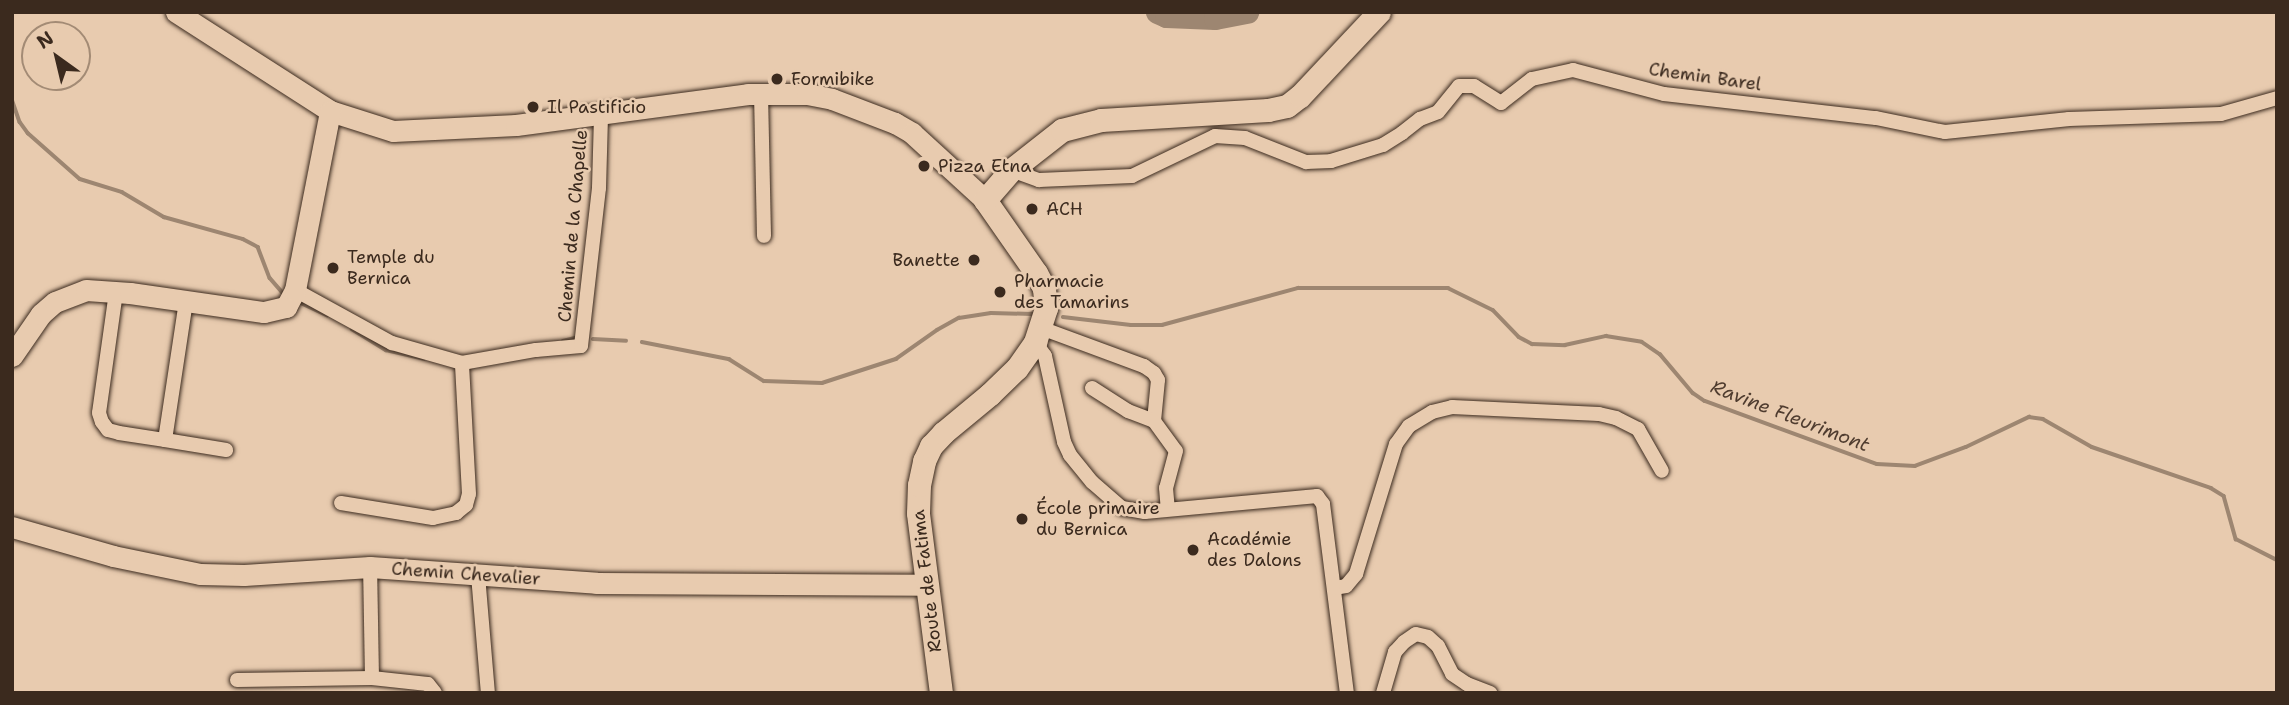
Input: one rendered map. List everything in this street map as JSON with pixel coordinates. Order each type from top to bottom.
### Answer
[{"type":"main road","points":[[985,200],[1011,170],[1062,130],[1101,120],[1268,110],[1287,106],[1300,96],[1379,12]]},
{"type":"main road","name":"Route de Fatima","points":[[941,693],[918,513],[919,485],[924,461],[931,446],[943,433],[1017,368],[1038,335],[1046,308],[1044,288],[1026,257],[985,200]]},
{"type":"street","points":[[176,12],[330,111],[393,131],[492,127],[761,93],[807,94],[832,99],[895,122],[912,133],[985,200]]},
{"type":"street","name":"Chemin Barel","points":[[1011,170],[1039,180],[1132,176],[1215,136],[1245,138],[1272,151],[1306,162],[1331,161],[1383,145],[1420,119],[1438,111],[1459,86],[1474,86],[1501,103],[1532,79],[1573,70],[1664,94],[1875,118],[1945,132],[2069,119],[2221,114],[2277,98]]},
{"type":"street","points":[[761,93],[764,236]]},
{"type":"street","points":[[12,356],[41,314],[55,302],[86,290],[264,312],[286,307],[295,290],[330,111]]},
{"type":"street","name":"Chemin de la Chapelle","points":[[295,290],[392,344],[463,363],[536,350],[581,346],[599,188],[601,115]]},
{"type":"street","points":[[117,292],[99,414],[102,422],[108,430],[119,433],[226,450]]},
{"type":"street","points":[[165,440],[186,301]]},
{"type":"street","points":[[1154,421],[1158,380],[1154,373],[1144,366],[1070,339],[1038,335],[1064,442],[1079,468],[1122,508],[1145,512],[1317,496],[1323,504],[1347,693]]},
{"type":"street","points":[[341,503],[433,519],[456,513],[466,505],[469,494],[463,363]]},
{"type":"street","points":[[1092,388],[1128,411],[1154,421],[1176,451],[1166,488],[1168,509]]},
{"type":"street","points":[[1334,588],[1346,586],[1356,573],[1396,443],[1409,426],[1432,412],[1452,407],[1599,414],[1616,418],[1637,429],[1662,471]]},
{"type":"street","name":"Chemin Chevalier","points":[[12,527],[113,556],[200,574],[244,575],[370,567],[478,575],[703,585],[926,585]]},
{"type":"street","points":[[370,567],[372,678]]},
{"type":"street","points":[[478,575],[488,693]]},
{"type":"street","points":[[1383,693],[1395,652],[1416,634],[1429,637],[1452,674],[1467,684],[1490,693]]},
{"type":"street","points":[[237,680],[372,678],[428,684],[435,693]]},
{"type":"waterway","points":[[1157,12],[1166,16],[1215,18],[1247,12]]},
{"type":"waterway","name":"Ravine Fleurimont","points":[[12,99],[20,122],[28,133],[80,179],[122,192],[164,217],[243,239],[258,247],[270,278],[283,293]]},
{"type":"waterway","name":"Ravine Fleurimont","points":[[1063,317],[1131,325],[1162,325],[1298,288],[1448,288],[1493,310],[1519,337],[1532,344],[1565,345],[1606,336],[1642,342],[1660,354],[1693,393],[1705,401],[1877,464],[1915,466],[1966,447],[2029,417],[2043,419],[2092,447],[2211,488],[2224,496],[2236,539],[2277,560]]},
{"type":"waterway","name":"Ravine Fleurimont","points":[[301,303],[327,315]]},
{"type":"waterway","name":"Ravine Fleurimont","points":[[642,342],[729,359],[764,381],[822,383],[896,359],[959,318],[991,313],[1033,314]]},
{"type":"waterway","name":"Ravine Fleurimont","points":[[352,329],[386,350],[424,359]]},
{"type":"waterway","name":"Ravine Fleurimont","points":[[563,341],[575,338]]},
{"type":"waterway","name":"Ravine Fleurimont","points":[[593,339],[626,341]]},
{"type":"place","name":"Formibike","points":[[777,79]]},
{"type":"place","name":"Il Pastificio","points":[[533,107]]},
{"type":"place","name":"Pizza Etna","points":[[924,166]]},
{"type":"place","name":"ACH","points":[[1032,209]]},
{"type":"place","name":"Banette","points":[[974,260]]},
{"type":"place","name":"Temple du Bernica","points":[[333,268]]},
{"type":"place","name":"Pharmacie des Tamarins","points":[[1000,292]]},
{"type":"place","name":"École primaire du Bernica","points":[[1022,519]]},
{"type":"place","name":"Académie des Dalons","points":[[1193,550]]}]
